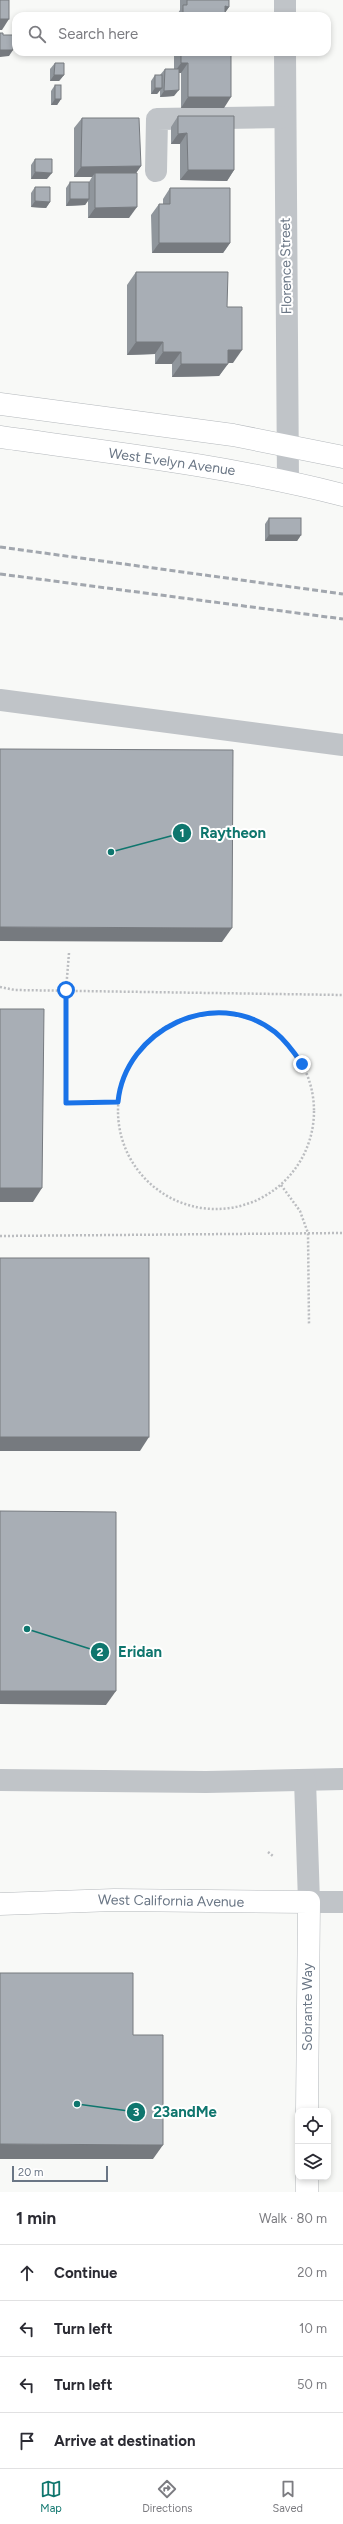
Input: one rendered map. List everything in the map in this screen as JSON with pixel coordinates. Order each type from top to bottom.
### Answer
[{"type":"main road","points":[[0,404],[233,435],[343,457]]},
{"type":"main road","name":"West Evelyn Avenue","points":[[0,437],[288,480],[343,495]]},
{"type":"main road","name":"West California Avenue","points":[[0,1904],[114,1900],[309,1902]]},
{"type":"main road","name":"Sobrante Way","points":[[307,2108],[309,1902]]},
{"type":"main road","points":[[307,2180],[307,2192]]},
{"type":"street","points":[[285,0],[285,12]]},
{"type":"street","name":"Florence Street","points":[[285,56],[284,117],[288,480]]},
{"type":"street","points":[[156,171],[157,118],[284,117]]},
{"type":"street","points":[[0,700],[343,745]]},
{"type":"street","points":[[0,1780],[206,1782],[343,1779]]},
{"type":"street","points":[[305,1780],[309,1902]]},
{"type":"street","name":"West California Avenue","points":[[309,1902],[343,1902]]},
{"type":"path","points":[[69,953],[66,990],[66,1103],[118,1102]]},
{"type":"path","points":[[0,987],[15,990],[343,995]]},
{"type":"path","points":[[211,1013],[233,1014],[254,1021],[274,1031],[290,1046],[302,1064],[311,1085],[314,1106],[313,1128],[307,1150],[296,1168],[281,1185],[262,1198],[242,1206],[220,1209],[198,1208],[177,1202],[158,1191],[142,1176],[129,1158],[121,1138],[117,1116],[118,1102],[125,1073],[136,1054],[151,1037],[169,1025],[189,1017],[211,1013]]},
{"type":"path","points":[[281,1185],[300,1211],[308,1234],[309,1324]]},
{"type":"path","points":[[0,1236],[343,1233]]},
{"type":"path","points":[[268,1852],[273,1856]]},
{"type":"building","points":[[0,0],[9,0],[9,19],[0,19]]},
{"type":"building","points":[[187,0],[229,0],[229,7],[225,6],[225,12],[183,12],[183,5],[187,5]]},
{"type":"building","points":[[0,33],[3,33],[3,35],[12,35],[12,50],[0,50]]},
{"type":"building","points":[[181,56],[231,56],[231,97],[188,97],[188,63],[181,63]]},
{"type":"building","points":[[55,63],[64,63],[64,75],[54,75]]},
{"type":"building","points":[[165,69],[179,69],[179,90],[164,91]]},
{"type":"building","points":[[155,75],[162,75],[162,88],[155,88]]},
{"type":"building","points":[[55,85],[61,85],[61,99],[55,99]]},
{"type":"building","points":[[178,116],[234,116],[234,170],[188,170],[187,133],[178,134]]},
{"type":"building","points":[[82,118],[139,118],[141,166],[81,167]]},
{"type":"building","points":[[35,159],[52,159],[52,173],[35,172]]},
{"type":"building","points":[[95,173],[137,173],[137,207],[95,208]]},
{"type":"building","points":[[70,182],[89,182],[89,199],[70,199]]},
{"type":"building","points":[[35,187],[50,187],[50,202],[35,201]]},
{"type":"building","points":[[170,188],[230,188],[230,243],[159,243],[159,204],[170,204]]},
{"type":"building","points":[[136,272],[228,272],[227,307],[242,307],[242,350],[228,350],[228,364],[181,364],[181,352],[163,352],[163,342],[136,342]]},
{"type":"building","points":[[269,518],[301,518],[301,535],[269,535]]},
{"type":"building","points":[[0,749],[233,750],[232,928],[0,927]]},
{"type":"building","points":[[0,1009],[44,1009],[42,1188],[0,1188]]},
{"type":"building","points":[[0,1258],[149,1258],[149,1437],[0,1437]]},
{"type":"building","points":[[0,1511],[116,1512],[116,1691],[0,1691]]},
{"type":"building","points":[[0,1973],[133,1973],[133,2035],[163,2035],[163,2145],[0,2144]]},
{"type":"railway","points":[[0,547],[343,594]]},
{"type":"railway","points":[[0,574],[343,619]]},
{"type":"place","name":"Raytheon","points":[[111,852]]},
{"type":"place","name":"Eridan","points":[[27,1629]]},
{"type":"place","name":"23andMe","points":[[77,2104]]},
{"type":"route","points":[[66,990],[66,1103],[118,1102],[125,1073],[136,1054],[151,1037],[169,1025],[189,1017],[211,1013],[233,1014],[254,1021],[274,1031],[290,1046],[302,1064]]}]
